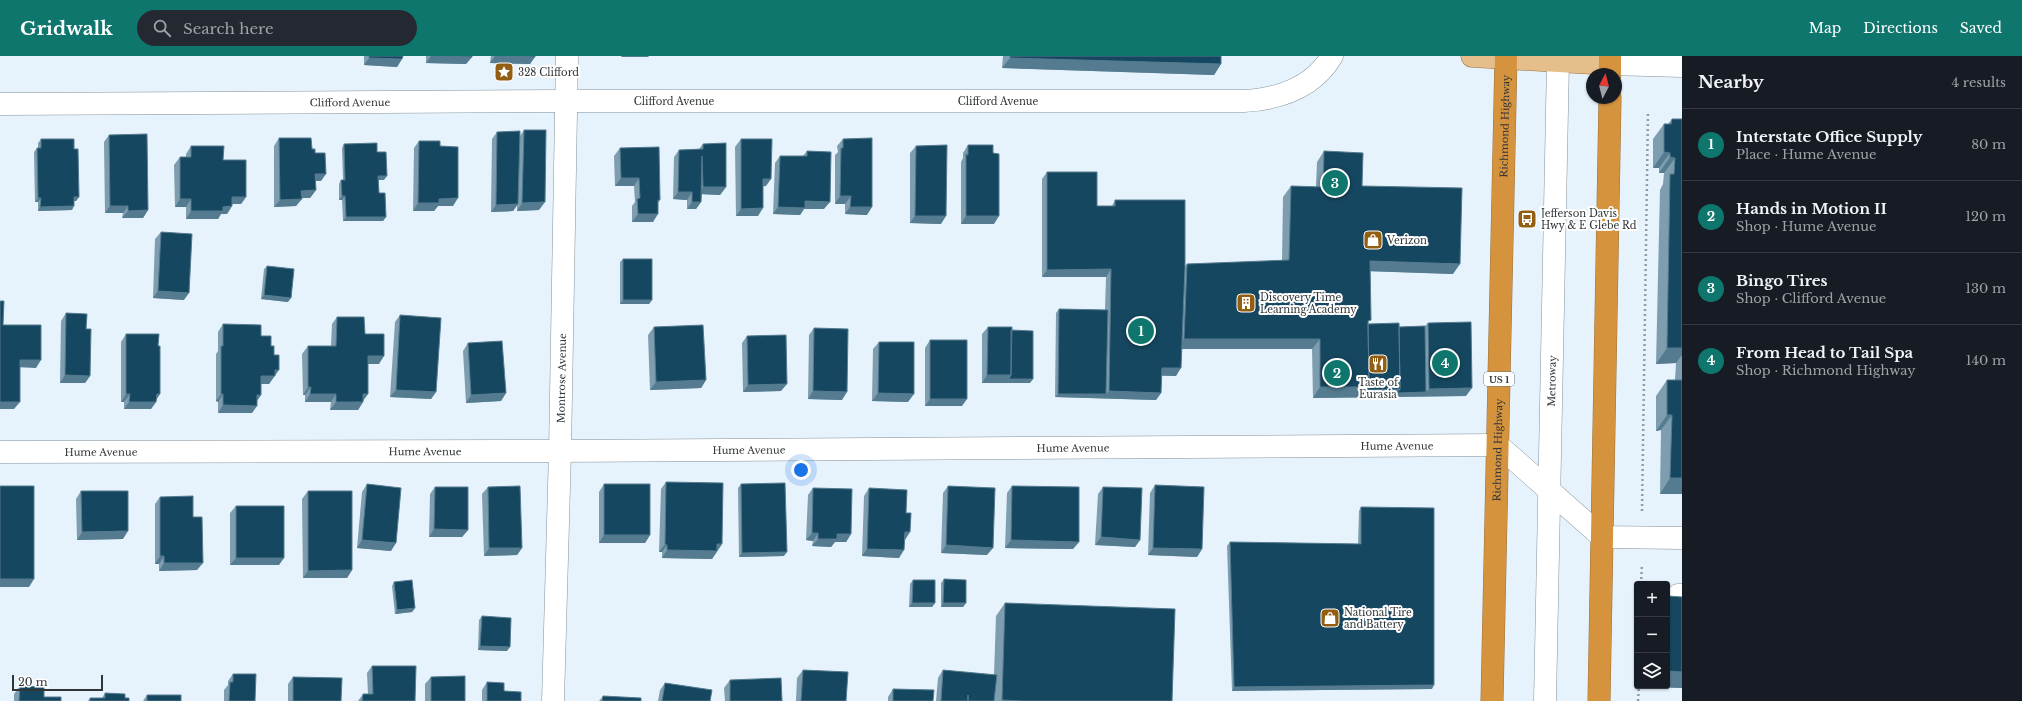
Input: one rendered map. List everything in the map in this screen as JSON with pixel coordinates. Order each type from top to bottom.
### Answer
[{"type":"highway","name":"Richmond Highway","points":[[1492,701],[1506,57]]},
{"type":"highway","points":[[1599,701],[1610,104]]},
{"type":"main road","points":[[1472,56],[1506,57],[1610,65]]},
{"type":"street","name":"Montrose Avenue","points":[[553,701],[560,451],[567,56]]},
{"type":"street","name":"Clifford Avenue","points":[[0,104],[566,100],[1244,101],[1268,100],[1284,95],[1311,80],[1327,65],[1332,56]]},
{"type":"street","name":"Metroway","points":[[1545,701],[1558,61]]},
{"type":"street","points":[[1610,65],[1682,66]]},
{"type":"street","name":"Hume Avenue","points":[[0,452],[560,451],[1498,445]]},
{"type":"street","points":[[1498,445],[1602,537],[1682,538]]},
{"type":"path","points":[[1641,581],[1643,538],[1648,112]]},
{"type":"path","points":[[1638,701],[1639,689]]},
{"type":"building","points":[[369,56],[403,56],[402,59],[369,58]]},
{"type":"building","points":[[443,56],[472,56],[472,57]]},
{"type":"building","points":[[514,56],[535,56],[535,57]]},
{"type":"building","points":[[1010,56],[1221,56],[1221,64],[1010,58]]},
{"type":"building","points":[[1672,119],[1682,119],[1682,348],[1667,348],[1670,174],[1674,174],[1675,158],[1670,157],[1670,153],[1664,152],[1664,124],[1671,124]]},
{"type":"building","points":[[524,130],[546,130],[545,202],[522,203]]},
{"type":"building","points":[[520,131],[518,204],[496,205],[497,132]]},
{"type":"building","points":[[147,134],[148,210],[128,211],[128,206],[110,206],[109,135]]},
{"type":"building","points":[[279,138],[311,138],[312,149],[315,149],[315,153],[325,153],[326,174],[315,174],[316,190],[301,191],[302,199],[280,200]]},
{"type":"building","points":[[872,138],[872,207],[850,207],[851,196],[840,196],[841,148],[843,148],[843,139]]},
{"type":"building","points":[[41,139],[74,139],[74,149],[78,149],[79,197],[74,197],[74,206],[40,207],[41,198],[38,198],[37,148],[41,148]]},
{"type":"building","points":[[741,139],[772,139],[771,179],[763,179],[763,208],[741,209]]},
{"type":"building","points":[[419,141],[440,141],[440,146],[458,147],[458,198],[439,199],[439,203],[418,203]]},
{"type":"building","points":[[377,143],[377,152],[386,152],[387,176],[378,176],[379,193],[385,193],[386,217],[346,217],[345,196],[342,196],[341,180],[345,180],[344,144]]},
{"type":"building","points":[[726,143],[726,187],[703,187],[702,156],[701,202],[692,202],[692,192],[678,192],[679,150],[703,149],[703,144]]},
{"type":"building","points":[[947,145],[946,216],[915,216],[916,146]]},
{"type":"building","points":[[968,145],[993,145],[993,153],[999,154],[999,216],[966,216],[966,154],[968,155]]},
{"type":"building","points":[[191,146],[224,146],[223,160],[246,160],[246,197],[232,197],[232,206],[223,207],[223,211],[191,211],[191,199],[180,199],[180,157],[191,157]]},
{"type":"building","points":[[659,147],[660,200],[658,200],[658,214],[638,214],[637,199],[640,198],[639,178],[621,178],[620,148]]},
{"type":"building","points":[[807,151],[831,152],[830,202],[805,201],[805,208],[778,207],[780,156],[807,156]]},
{"type":"building","points":[[1324,151],[1363,153],[1362,186],[1462,188],[1460,264],[1370,261],[1371,320],[1368,321],[1369,387],[1320,387],[1320,339],[1184,339],[1187,264],[1289,260],[1291,186],[1323,187]]},
{"type":"building","points":[[1047,172],[1097,172],[1097,206],[1115,206],[1115,200],[1185,200],[1185,267],[1181,368],[1162,368],[1161,393],[1109,391],[1111,269],[1047,270]]},
{"type":"building","points":[[161,232],[192,234],[189,293],[158,291]]},
{"type":"building","points":[[623,259],[652,259],[652,300],[623,300]]},
{"type":"building","points":[[267,266],[294,269],[291,298],[264,295]]},
{"type":"building","points":[[0,301],[4,301],[3,325],[41,325],[41,360],[20,360],[20,402],[0,402]]},
{"type":"building","points":[[1059,309],[1108,310],[1106,394],[1058,394]]},
{"type":"building","points":[[66,313],[87,314],[86,329],[91,329],[90,376],[65,375]]},
{"type":"building","points":[[400,315],[441,318],[436,392],[396,390]]},
{"type":"building","points":[[337,317],[364,317],[365,334],[384,334],[384,356],[368,356],[368,394],[363,394],[363,402],[336,402],[336,394],[310,394],[311,387],[308,387],[308,346],[336,346]]},
{"type":"building","points":[[1471,322],[1472,388],[1429,389],[1428,323]]},
{"type":"building","name":"Taste of Eurasia","points":[[1399,323],[1400,389],[1367,390],[1369,387],[1368,324]]},
{"type":"building","points":[[223,324],[261,325],[261,336],[271,336],[271,346],[274,346],[274,355],[279,355],[279,370],[275,370],[275,376],[261,376],[261,395],[257,395],[257,406],[223,405],[223,394],[221,394],[221,346],[223,346]]},
{"type":"building","points":[[703,325],[706,380],[656,382],[654,327]]},
{"type":"building","points":[[1425,326],[1426,392],[1397,393],[1400,389],[1399,327]]},
{"type":"building","points":[[988,327],[1012,327],[1011,375],[987,375]]},
{"type":"building","points":[[814,328],[848,329],[847,392],[813,391]]},
{"type":"building","points":[[1011,330],[1033,331],[1033,379],[1009,379],[1011,375]]},
{"type":"building","points":[[126,334],[159,334],[160,394],[157,394],[156,402],[129,402],[130,394],[126,394]]},
{"type":"building","points":[[786,335],[787,384],[748,385],[747,336]]},
{"type":"building","points":[[930,340],[967,340],[967,399],[930,399]]},
{"type":"building","points":[[502,341],[506,393],[471,395],[468,343]]},
{"type":"building","points":[[879,342],[914,342],[914,394],[878,393]]},
{"type":"building","points":[[1667,380],[1682,380],[1682,478],[1670,478],[1672,415],[1667,415]]},
{"type":"building","points":[[666,482],[723,483],[722,544],[717,544],[717,551],[667,550],[667,545],[665,544]]},
{"type":"building","points":[[785,483],[787,552],[742,553],[741,484]]},
{"type":"building","points":[[367,484],[401,488],[396,543],[362,540]]},
{"type":"building","points":[[604,484],[650,484],[650,535],[604,535]]},
{"type":"building","points":[[1155,485],[1204,487],[1202,549],[1153,548]]},
{"type":"building","points":[[0,486],[34,486],[34,579],[0,579]]},
{"type":"building","points":[[520,486],[522,548],[489,548],[488,487]]},
{"type":"building","points":[[948,486],[995,488],[993,548],[946,545]]},
{"type":"building","points":[[1012,486],[1079,487],[1079,542],[1011,540]]},
{"type":"building","points":[[435,487],[468,487],[468,530],[434,529]]},
{"type":"building","points":[[1103,487],[1142,488],[1140,540],[1101,537]]},
{"type":"building","points":[[813,488],[852,489],[851,534],[837,534],[837,539],[818,539],[818,533],[812,533]]},
{"type":"building","points":[[869,488],[907,490],[906,513],[911,513],[910,532],[905,532],[904,550],[867,549]]},
{"type":"building","points":[[81,491],[128,491],[128,531],[82,532]]},
{"type":"building","points":[[308,491],[352,491],[352,570],[308,571]]},
{"type":"building","points":[[193,496],[193,517],[202,517],[203,563],[164,563],[164,556],[160,556],[160,497]]},
{"type":"building","points":[[236,506],[284,506],[284,558],[236,558]]},
{"type":"building","name":"National Tire and Battery","points":[[1361,507],[1434,508],[1434,685],[1234,687],[1230,542],[1361,544]]},
{"type":"building","points":[[944,579],[966,580],[966,603],[943,603]]},
{"type":"building","points":[[412,580],[415,608],[397,610],[394,582]]},
{"type":"building","points":[[913,580],[935,580],[935,603],[912,603]]},
{"type":"building","points":[[1670,596],[1682,597],[1682,672],[1670,671]]},
{"type":"building","points":[[1005,603],[1175,609],[1172,701],[1002,700]]},
{"type":"building","points":[[482,616],[511,618],[510,647],[480,646]]},
{"type":"building","points":[[372,666],[416,666],[415,701],[362,701],[363,694],[373,694]]},
{"type":"building","points":[[803,670],[848,672],[846,701],[801,701]]},
{"type":"building","points":[[943,670],[997,675],[994,701],[941,701]]},
{"type":"building","points":[[233,674],[256,674],[255,701],[229,701],[230,682],[233,682]]},
{"type":"building","points":[[465,676],[465,701],[431,701],[431,677]]},
{"type":"building","points":[[293,677],[342,678],[341,701],[293,701]]},
{"type":"building","points":[[781,678],[782,701],[730,701],[730,680]]},
{"type":"building","points":[[487,682],[504,683],[504,691],[521,692],[521,701],[487,701]]},
{"type":"building","points":[[665,683],[712,690],[710,701],[662,701]]},
{"type":"building","points":[[20,686],[44,687],[44,697],[61,697],[61,701],[19,701]]},
{"type":"building","points":[[893,689],[934,690],[933,701],[893,701]]},
{"type":"building","points":[[105,693],[125,694],[125,698],[129,698],[129,701],[90,701],[90,698],[105,698]]},
{"type":"building","points":[[147,695],[181,695],[181,701],[147,701]]},
{"type":"building","points":[[603,696],[641,698],[641,701],[602,701]]},
{"type":"place","name":"328 Clifford","points":[[504,72]]},
{"type":"place","name":"Bingo Tires","points":[[1335,183]]},
{"type":"place","name":"Jefferson Davis Hwy & E Glebe Rd","points":[[1527,219]]},
{"type":"place","name":"Verizon","points":[[1373,240]]},
{"type":"place","name":"Discovery Time Learning Academy","points":[[1246,303]]},
{"type":"place","name":"Interstate Office Supply","points":[[1141,331]]},
{"type":"place","name":"From Head to Tail Spa","points":[[1445,363]]},
{"type":"place","name":"Taste of Eurasia","points":[[1378,364]]},
{"type":"place","name":"Hands in Motion II","points":[[1337,373]]},
{"type":"place","name":"National Tire and Battery","points":[[1330,618]]}]
